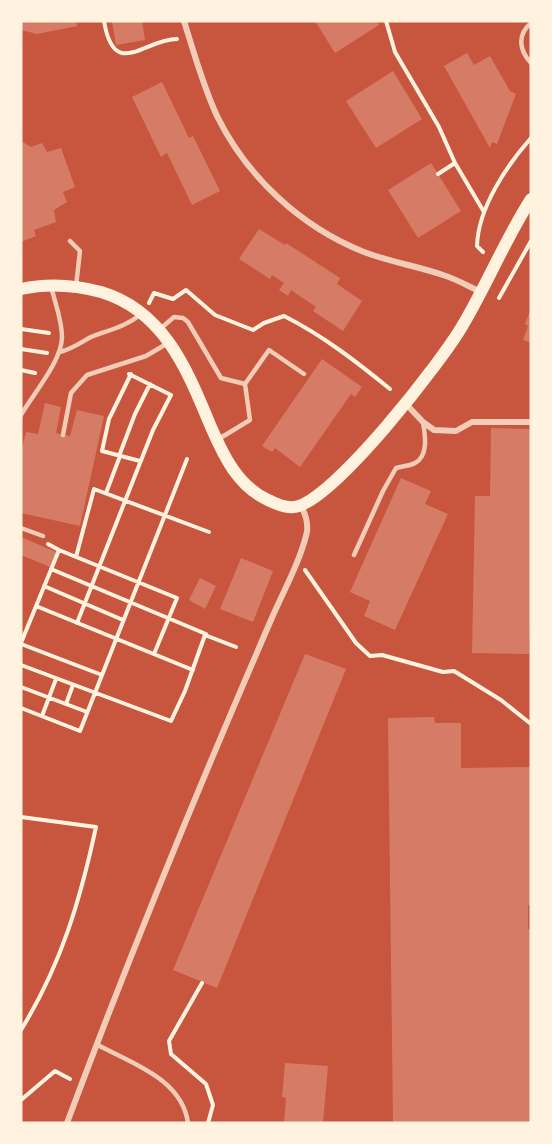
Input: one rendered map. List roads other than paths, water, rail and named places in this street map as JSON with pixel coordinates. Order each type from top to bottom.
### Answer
[{"type":"main road","points":[[21,289],[51,285],[76,286],[111,295],[145,309],[170,341],[185,366],[228,463],[240,480],[252,491],[284,507],[301,506],[333,483],[405,403],[453,340],[531,199]]},
{"type":"street","points":[[184,21],[210,100],[223,126],[251,168],[280,198],[312,224],[353,247],[384,259],[442,275],[481,292]]},
{"type":"street","points":[[405,403],[434,430],[456,431],[472,422],[531,422]]},
{"type":"street","points":[[67,1123],[225,726],[295,565],[307,531],[305,513],[301,506]]},
{"type":"lane","points":[[531,23],[523,33],[521,41],[522,49],[531,63]]},
{"type":"lane","points":[[70,241],[80,251],[76,286]]},
{"type":"lane","points":[[21,415],[60,352],[61,328],[51,285]]},
{"type":"lane","points":[[60,352],[72,349],[91,337],[128,324],[145,309]]},
{"type":"lane","points":[[160,329],[174,317],[183,318],[188,322],[221,378],[244,384]]},
{"type":"lane","points":[[63,435],[71,393],[87,375],[146,356],[170,341]]},
{"type":"lane","points":[[217,440],[250,420],[244,384],[268,350],[304,374]]},
{"type":"lane","points":[[354,555],[396,468],[416,463],[421,458],[425,450],[423,422]]},
{"type":"lane","points":[[21,528],[43,536]]},
{"type":"lane","points":[[98,1046],[157,1077],[174,1089],[182,1102],[188,1123]]}]
